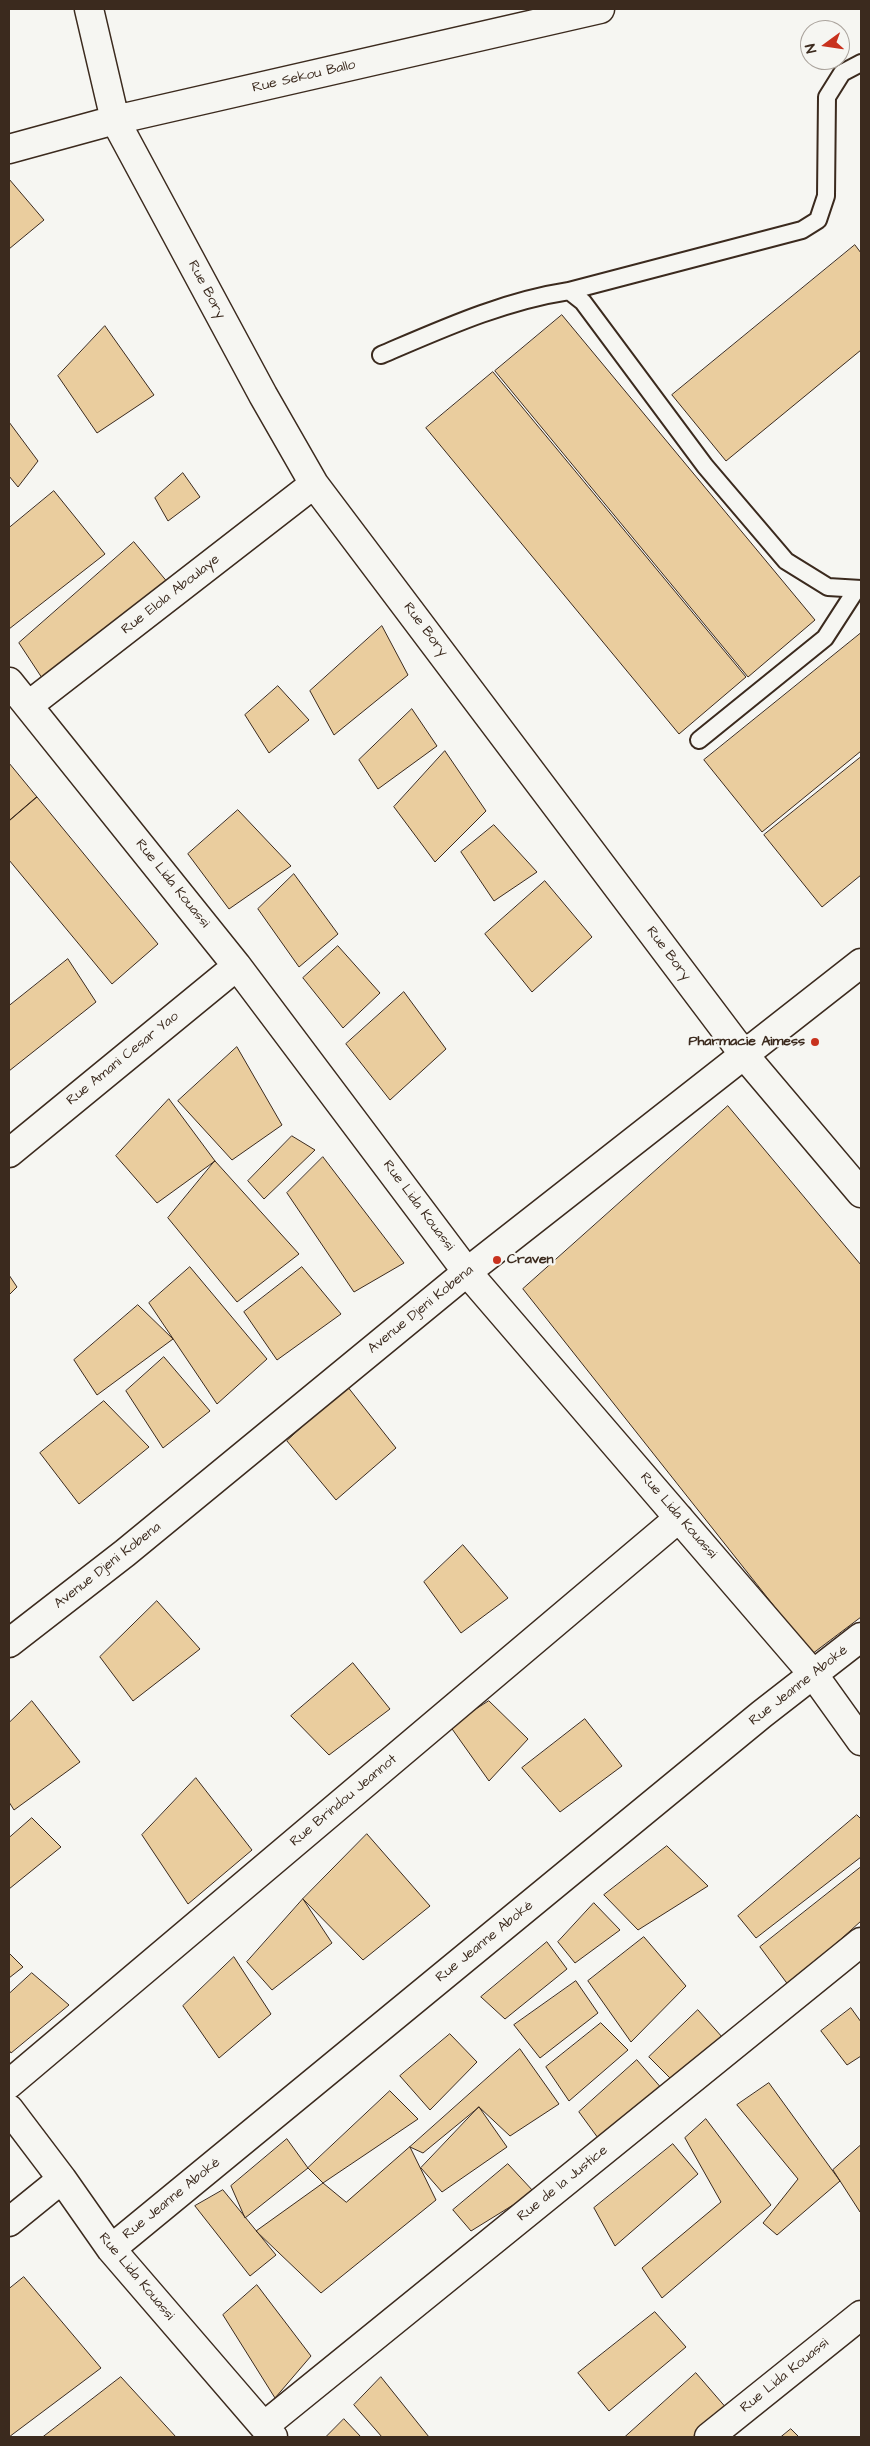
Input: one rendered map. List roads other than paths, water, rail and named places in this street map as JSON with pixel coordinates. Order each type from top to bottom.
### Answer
[{"type":"street","name":"Rue Bory","points":[[89,9],[115,120],[263,395],[314,484],[745,1056],[861,1193]]},
{"type":"street","name":"Rue Sekou Ballo","points":[[9,149],[115,120],[600,9]]},
{"type":"street","name":"Rue Elola Aboulaye","points":[[29,706],[314,484]]},
{"type":"street","name":"Rue Lida Kouassi","points":[[9,682],[238,966],[467,1272],[813,1674],[861,1741]]},
{"type":"street","name":"Avenue Djeni Kobena","points":[[9,1643],[125,1554],[467,1272],[745,1056],[861,963]]},
{"type":"street","name":"Rue Amani Cesar Yao","points":[[9,1153],[238,966]]},
{"type":"street","name":"Rue Brindou Jeannot","points":[[9,2084],[679,1518]]},
{"type":"street","name":"Rue Jeanne Aboké","points":[[111,2249],[746,1727],[861,1637]]},
{"type":"street","name":"Rue de la Justice","points":[[268,2432],[861,1942]]},
{"type":"street","name":"Rue Lida Kouassi","points":[[9,2109],[62,2179],[111,2249],[268,2432]]},
{"type":"street","points":[[9,2222],[62,2179]]},
{"type":"street","name":"Rue Lida Kouassi","points":[[709,2437],[861,2315]]},
{"type":"lane","points":[[381,354],[459,321],[545,295],[569,291],[802,230],[818,220],[826,196],[827,97],[842,73],[861,63]]},
{"type":"lane","points":[[569,291],[583,302],[705,466],[786,561],[828,587],[859,589]]},
{"type":"lane","points":[[699,740],[825,638],[859,589]]},
{"type":"place","name":"Pharmacie Aimess","points":[[815,1042]]},
{"type":"place","name":"Craven","points":[[497,1260]]}]
